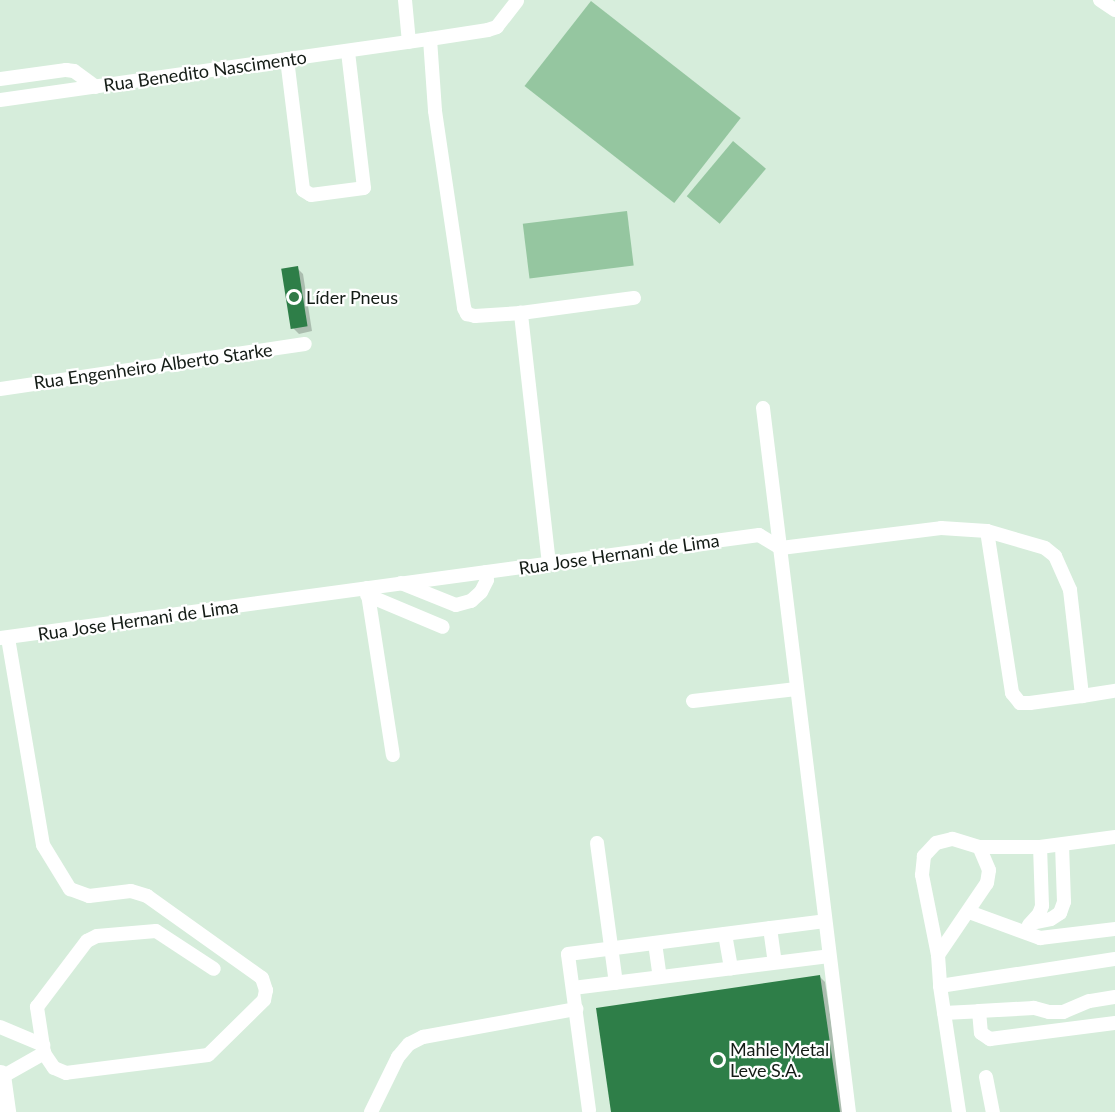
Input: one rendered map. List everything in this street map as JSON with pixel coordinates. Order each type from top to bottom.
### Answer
[{"type":"highway","points":[[0,1076],[5,1112]]},
{"type":"street","points":[[405,0],[409,42]]},
{"type":"street","points":[[1100,0],[1115,10]]},
{"type":"street","name":"Rua Benedito Nascimento","points":[[0,100],[488,30],[497,27],[517,1]]},
{"type":"street","points":[[430,39],[435,111],[464,308],[467,314],[476,316],[521,313],[634,298]]},
{"type":"street","points":[[287,59],[303,190],[310,195],[364,188],[348,51]]},
{"type":"street","points":[[0,79],[66,70],[74,71],[96,87]]},
{"type":"street","points":[[521,313],[549,564]]},
{"type":"street","name":"Rua Engenheiro Alberto Starke","points":[[0,389],[305,344]]},
{"type":"street","points":[[763,408],[849,1112]]},
{"type":"street","points":[[781,548],[941,528],[987,531],[1045,548],[1062,569],[1070,590],[1082,696]]},
{"type":"street","points":[[987,531],[1012,693],[1020,703],[1030,703],[1115,692]]},
{"type":"street","name":"Rua Jose Hernani de Lima","points":[[4,638],[367,591],[399,583],[759,535],[781,548]]},
{"type":"street","points":[[399,583],[456,605],[471,601],[481,592],[487,580],[485,572]]},
{"type":"street","points":[[367,591],[443,627]]},
{"type":"street","points":[[367,591],[393,755]]},
{"type":"street","points":[[4,638],[43,845],[70,889],[89,896],[131,891],[147,896],[262,978],[266,990],[264,1000],[208,1055],[66,1073],[54,1068],[43,1049],[38,1007],[87,941],[97,936],[156,931],[214,969]]},
{"type":"street","points":[[693,701],[796,689]]},
{"type":"street","points":[[959,1112],[940,986],[938,955],[922,875],[924,856],[936,843],[952,839],[979,847],[1040,847],[1115,837]]},
{"type":"street","points":[[597,843],[615,983]]},
{"type":"street","points":[[1019,931],[1032,923],[1051,920],[1060,913],[1064,902],[1062,845]]},
{"type":"street","points":[[938,955],[987,883],[989,870],[979,847]]},
{"type":"street","points":[[1032,923],[1042,906],[1040,847]]},
{"type":"street","points":[[969,912],[1019,931],[1050,939],[1115,929]]},
{"type":"street","points":[[589,1110],[568,954],[825,921]]},
{"type":"street","points":[[770,928],[776,963]]},
{"type":"street","points":[[725,934],[731,968]]},
{"type":"street","points":[[656,943],[660,977]]},
{"type":"street","points":[[573,988],[829,956]]},
{"type":"street","points":[[940,986],[1115,960]]},
{"type":"street","points":[[944,1013],[1034,1008],[1049,1012],[1063,1012],[1089,1001],[1115,997]]},
{"type":"street","points":[[371,1112],[398,1057],[409,1044],[423,1037],[576,1009]]},
{"type":"street","points":[[979,1011],[981,1033],[990,1039],[1115,1023]]},
{"type":"street","points":[[0,1027],[43,1049]]},
{"type":"street","points":[[0,1076],[43,1049]]},
{"type":"street","points":[[986,1077],[993,1112]]},
{"type":"green space","points":[[591,1],[741,118],[674,203],[525,86]]},
{"type":"green space","points":[[733,141],[766,169],[720,224],[687,196]]},
{"type":"green space","points":[[627,211],[634,266],[529,278],[523,224]]},
{"type":"building","name":"Líder Pneus","points":[[298,266],[308,326],[291,329],[281,269]]},
{"type":"building","name":"Mahle Metal Leve S.A.","points":[[820,975],[840,1112],[611,1112],[596,1008]]},
{"type":"place","name":"Líder Pneus","points":[[294,297]]},
{"type":"place","name":"Mahle Metal Leve S.A.","points":[[718,1060]]}]
